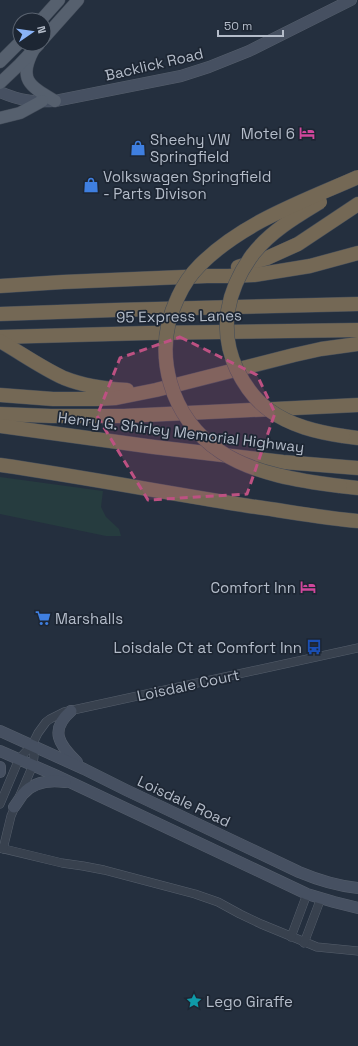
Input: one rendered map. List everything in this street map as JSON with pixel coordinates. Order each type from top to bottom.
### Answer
[{"type":"highway","points":[[358,178],[299,215],[257,249],[242,270],[230,297],[227,313],[228,341],[236,367],[249,390],[268,410],[290,422],[320,433],[358,438]]},
{"type":"highway","points":[[358,178],[279,212],[248,229],[212,254],[199,265],[180,293],[173,308],[166,338],[166,363],[172,390],[178,405],[185,416],[195,430],[207,441],[222,452],[258,469],[289,478],[314,483],[358,488]]},
{"type":"highway","points":[[207,276],[267,258],[298,244],[358,204]]},
{"type":"highway","points":[[0,286],[63,282],[254,275],[310,266],[358,253]]},
{"type":"highway","points":[[0,314],[358,304]]},
{"type":"highway","name":"95 Express Lanes","points":[[0,337],[358,330]]},
{"type":"highway","points":[[0,341],[65,378],[96,387],[132,391],[156,390]]},
{"type":"highway","points":[[0,395],[53,399],[116,398],[156,390],[294,355],[321,349],[358,344]]},
{"type":"highway","points":[[0,414],[124,416],[358,405]]},
{"type":"highway","name":"Henry G. Shirley Memorial Highway","points":[[0,426],[154,447],[283,462],[358,468]]},
{"type":"highway","points":[[0,465],[191,497],[358,521]]},
{"type":"main road","points":[[48,12],[59,0]]},
{"type":"main road","points":[[52,29],[78,0]]},
{"type":"main road","name":"Backlick Road","points":[[0,92],[23,100],[48,101],[181,76],[209,67],[249,51],[351,0]]},
{"type":"main road","points":[[0,62],[12,50]]},
{"type":"main road","points":[[0,83],[8,77],[31,52]]},
{"type":"main road","points":[[0,118],[20,113],[48,101],[27,78],[27,66],[33,52]]},
{"type":"main road","points":[[71,711],[59,727],[59,740],[62,747],[84,769]]},
{"type":"main road","name":"Loisdale Road","points":[[0,731],[84,769],[299,872],[334,885],[358,888]]},
{"type":"main road","name":"Loisdale Road","points":[[0,750],[76,784],[307,894],[358,908]]},
{"type":"main road","points":[[14,807],[23,793],[37,784],[53,781],[76,784]]},
{"type":"street","name":"Loisdale Court","points":[[0,804],[19,759],[32,745],[46,722],[64,712],[358,648]]},
{"type":"street","points":[[32,745],[34,756],[33,765],[14,807],[1,849],[62,863],[104,870],[195,894],[218,902],[247,918],[304,943],[325,949],[358,951]]},
{"type":"street","points":[[291,937],[307,894]]},
{"type":"street","points":[[304,943],[321,898]]},
{"type":"highlighted area","points":[[180,337],[257,375],[275,413],[247,494],[148,500],[97,416],[120,358]]},
{"type":"green space","points":[[0,477],[103,491],[101,507],[106,517],[119,529],[121,536],[106,536],[0,514]]},
{"type":"place","name":"Motel 6","points":[[307,133]]},
{"type":"place","name":"Sheehy VW Springfield","points":[[138,148]]},
{"type":"place","name":"Volkswagen Springfield - Parts Divison","points":[[91,185]]},
{"type":"place","name":"Comfort Inn","points":[[308,587]]},
{"type":"place","name":"Marshalls","points":[[43,618]]},
{"type":"place","name":"Loisdale Ct at Comfort Inn","points":[[314,647]]},
{"type":"place","name":"Lego Giraffe","points":[[194,1001]]}]
